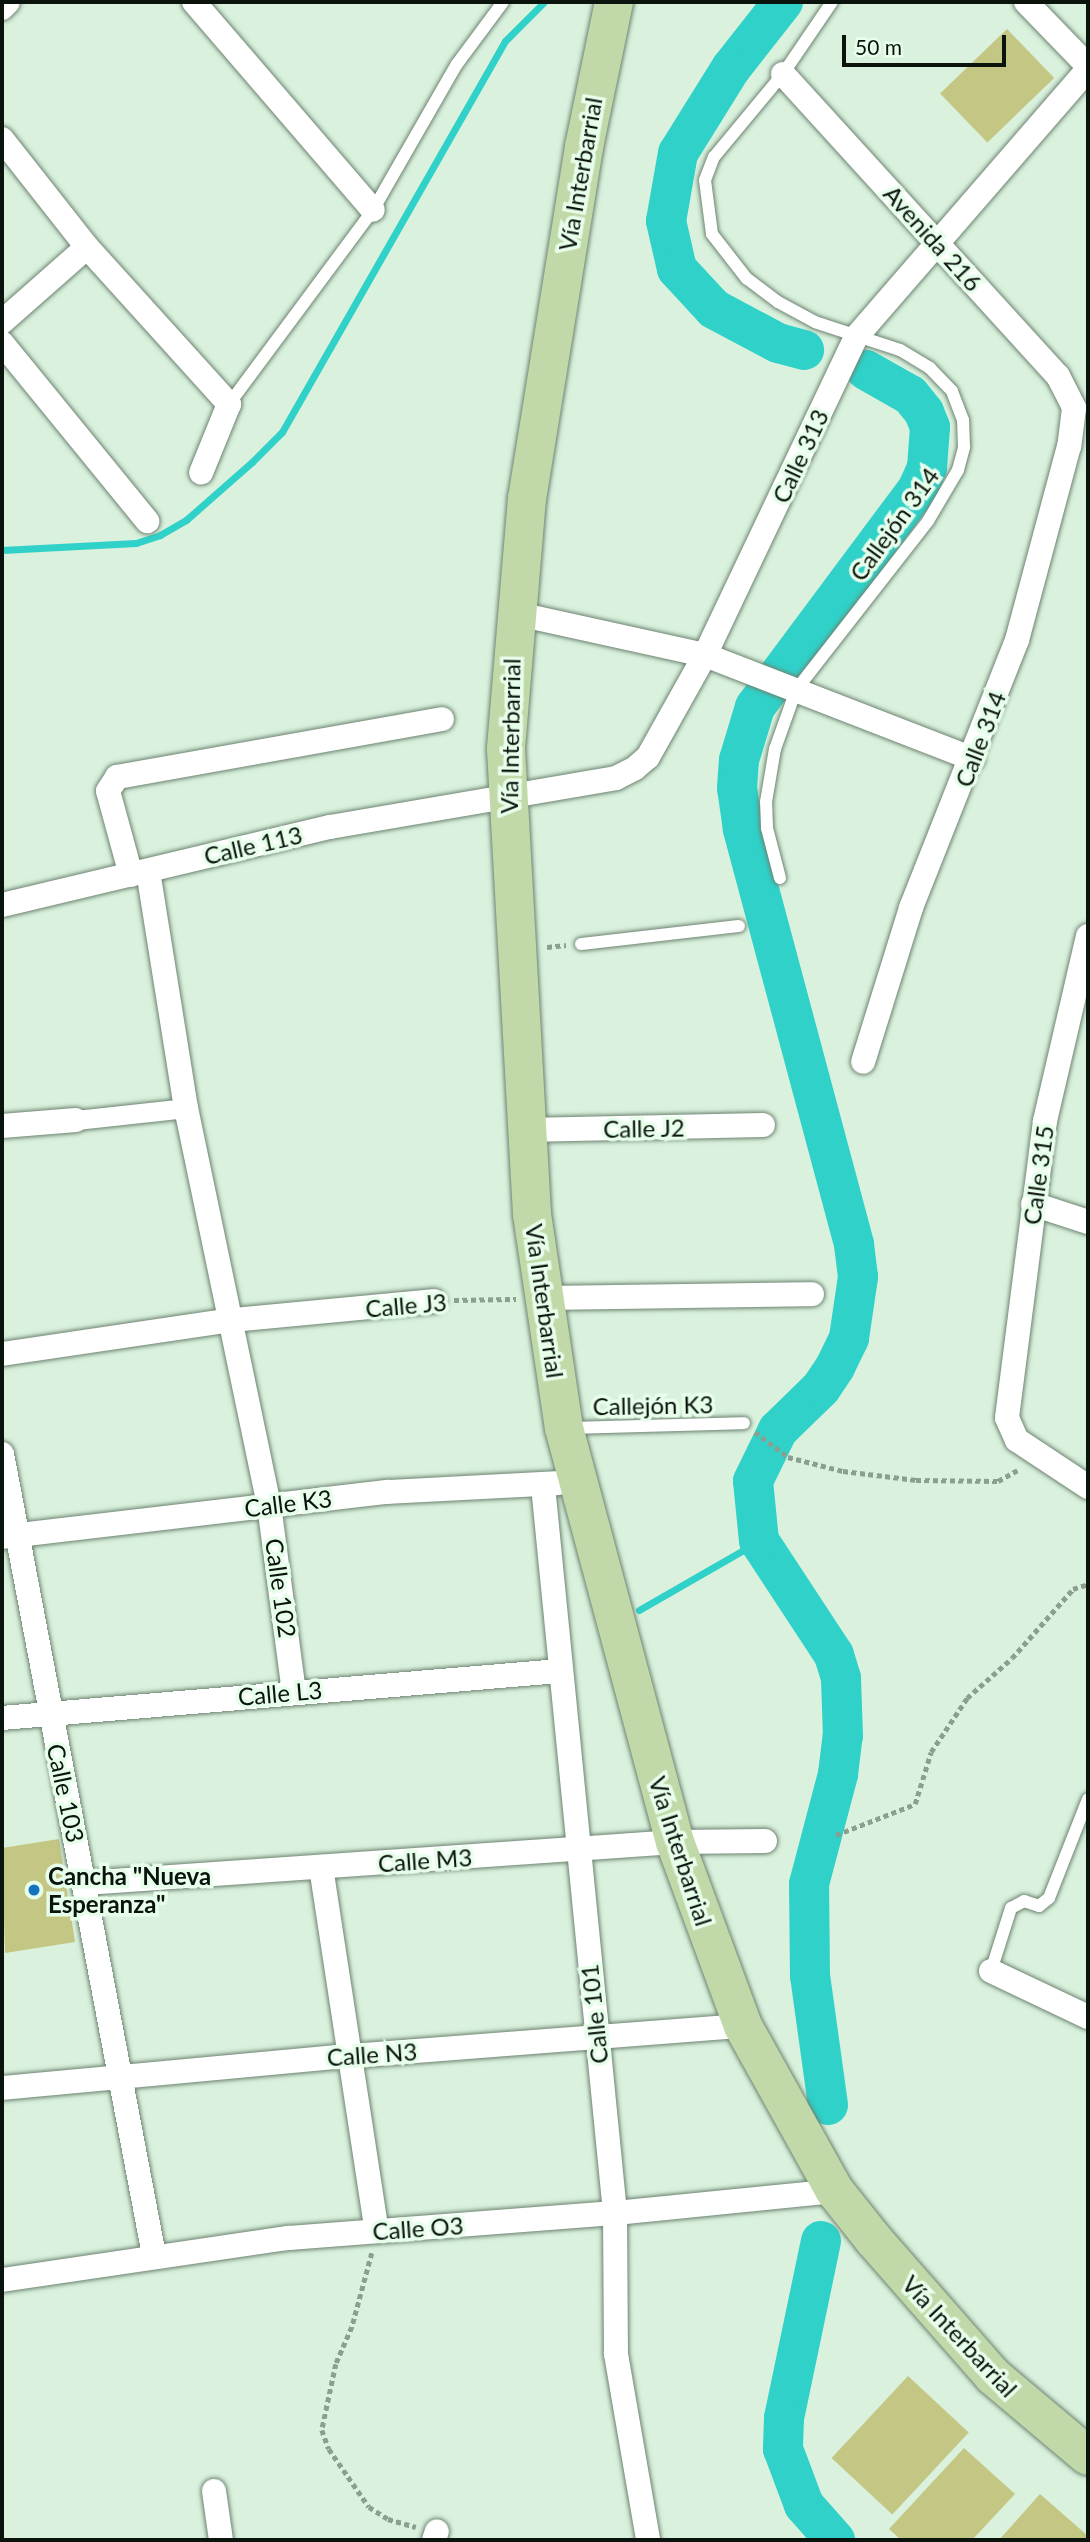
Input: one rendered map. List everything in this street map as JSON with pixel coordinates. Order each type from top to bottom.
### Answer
[{"type":"main road","name":"Vía Interbarrial","points":[[614,2],[544,377],[514,612],[507,799],[525,1130],[541,1298],[564,1428],[559,1483],[676,1842],[743,2026],[835,2190],[930,2308],[993,2376],[1088,2456]]},
{"type":"street","points":[[2,8],[8,2]]},
{"type":"street","points":[[194,2],[373,210]]},
{"type":"street","points":[[1026,2],[1088,68]]},
{"type":"street","name":"Calle 313","points":[[507,799],[616,778],[634,769],[648,757],[705,655],[856,337],[1088,68]]},
{"type":"street","name":"Avenida 216","points":[[783,74],[1058,376],[1074,408]]},
{"type":"street","points":[[2,139],[87,247],[229,404],[201,474]]},
{"type":"street","points":[[2,321],[87,247]]},
{"type":"street","points":[[2,343],[147,521]]},
{"type":"street","name":"Calle 314","points":[[863,1062],[911,908],[973,759],[1017,640],[1069,446],[1074,408]]},
{"type":"street","points":[[514,612],[705,655],[973,759]]},
{"type":"street","name":"Calle 102","points":[[294,1692],[270,1505],[233,1320],[186,1108],[140,872],[108,791],[117,777],[442,719]]},
{"type":"street","name":"Calle 113","points":[[2,905],[330,827],[507,799]]},
{"type":"street","name":"Calle 315","points":[[1041,1457],[1017,1440],[1007,1418],[1045,1121],[1088,936]]},
{"type":"street","points":[[2,1126],[186,1108]]},
{"type":"street","name":"Calle J2","points":[[525,1130],[763,1125]]},
{"type":"street","points":[[1033,1204],[1088,1222]]},
{"type":"street","points":[[541,1298],[812,1294]]},
{"type":"street","name":"Calle J3","points":[[2,1354],[233,1320],[434,1301]]},
{"type":"street","name":"Calle 103","points":[[2,1454],[9,1536],[85,1883],[154,2255]]},
{"type":"street","points":[[1041,1457],[1088,1487]]},
{"type":"street","name":"Calle K3","points":[[9,1536],[425,1489],[559,1483]]},
{"type":"street","name":"Calle 101","points":[[559,1483],[559,1671],[615,2213],[616,2354],[648,2540]]},
{"type":"street","name":"Calle L3","points":[[2,1718],[559,1671]]},
{"type":"street","name":"Calle M3","points":[[85,1883],[577,1851],[676,1842],[765,1841]]},
{"type":"street","points":[[321,1867],[377,2231]]},
{"type":"street","points":[[991,1971],[1088,2017]]},
{"type":"street","name":"Calle N3","points":[[2,2088],[121,2075],[743,2026]]},
{"type":"street","name":"Calle O3","points":[[2,2280],[154,2255],[377,2231],[615,2213],[835,2190]]},
{"type":"street","points":[[214,2491],[220,2540]]},
{"type":"lane","points":[[229,404],[373,210],[457,64],[503,2]]},
{"type":"lane","name":"Callejón 314","points":[[780,878],[767,828],[766,802],[775,749],[791,688],[928,521],[958,470],[964,447],[963,420],[952,391],[930,368],[900,350],[856,337],[778,302],[747,279],[712,234],[705,180],[714,157],[783,74],[832,2]]},
{"type":"lane","points":[[581,944],[739,926]]},
{"type":"lane","name":"Callejón K3","points":[[564,1428],[744,1423]]},
{"type":"lane","points":[[991,1971],[1011,1908],[1024,1901],[1039,1906],[1049,1898],[1088,1799]]},
{"type":"path","name":"Calle J3","points":[[434,1301],[541,1298]]},
{"type":"path","points":[[744,1423],[788,1457],[843,1471],[916,1480],[998,1481],[1041,1457]]},
{"type":"path","points":[[836,1835],[915,1804],[932,1752],[967,1698],[1012,1658],[1073,1589],[1088,1584]]},
{"type":"path","points":[[377,2231],[352,2327],[336,2364],[322,2430],[329,2449],[369,2507],[388,2519],[436,2536]]},
{"type":"green space","points":[[1007,29],[1054,78],[987,143],[940,94]]},
{"type":"green space","name":"Cancha \"Nueva Esperanza\"","points":[[59,1839],[75,1942],[5,1953],[2,1848]]},
{"type":"green space","points":[[908,2376],[969,2433],[892,2515],[832,2458]]},
{"type":"green space","points":[[964,2448],[1015,2494],[972,2540],[901,2540],[889,2529]]},
{"type":"green space","points":[[1040,2494],[1088,2536],[1088,2540],[999,2540]]},
{"type":"waterway","points":[[2,550],[136,543],[160,535],[186,520],[282,432],[505,41],[544,2]]},
{"type":"waterway","points":[[783,2],[731,68],[678,153],[666,221],[677,269],[714,309],[778,343],[804,350]]},
{"type":"waterway","points":[[828,2105],[810,1976],[809,1884],[838,1774],[843,1736],[841,1678],[834,1655],[759,1541],[753,1481],[778,1430],[821,1388],[835,1367],[849,1338],[858,1277],[854,1244],[743,829],[737,788],[739,760],[755,707],[918,488],[927,468],[930,427],[924,412],[910,395],[866,370]]},
{"type":"waterway","points":[[639,1610],[759,1541]]},
{"type":"waterway","points":[[821,2241],[784,2418],[783,2449],[804,2505],[835,2540]]},
{"type":"place","name":"Cancha \"Nueva Esperanza\"","points":[[34,1890]]}]
